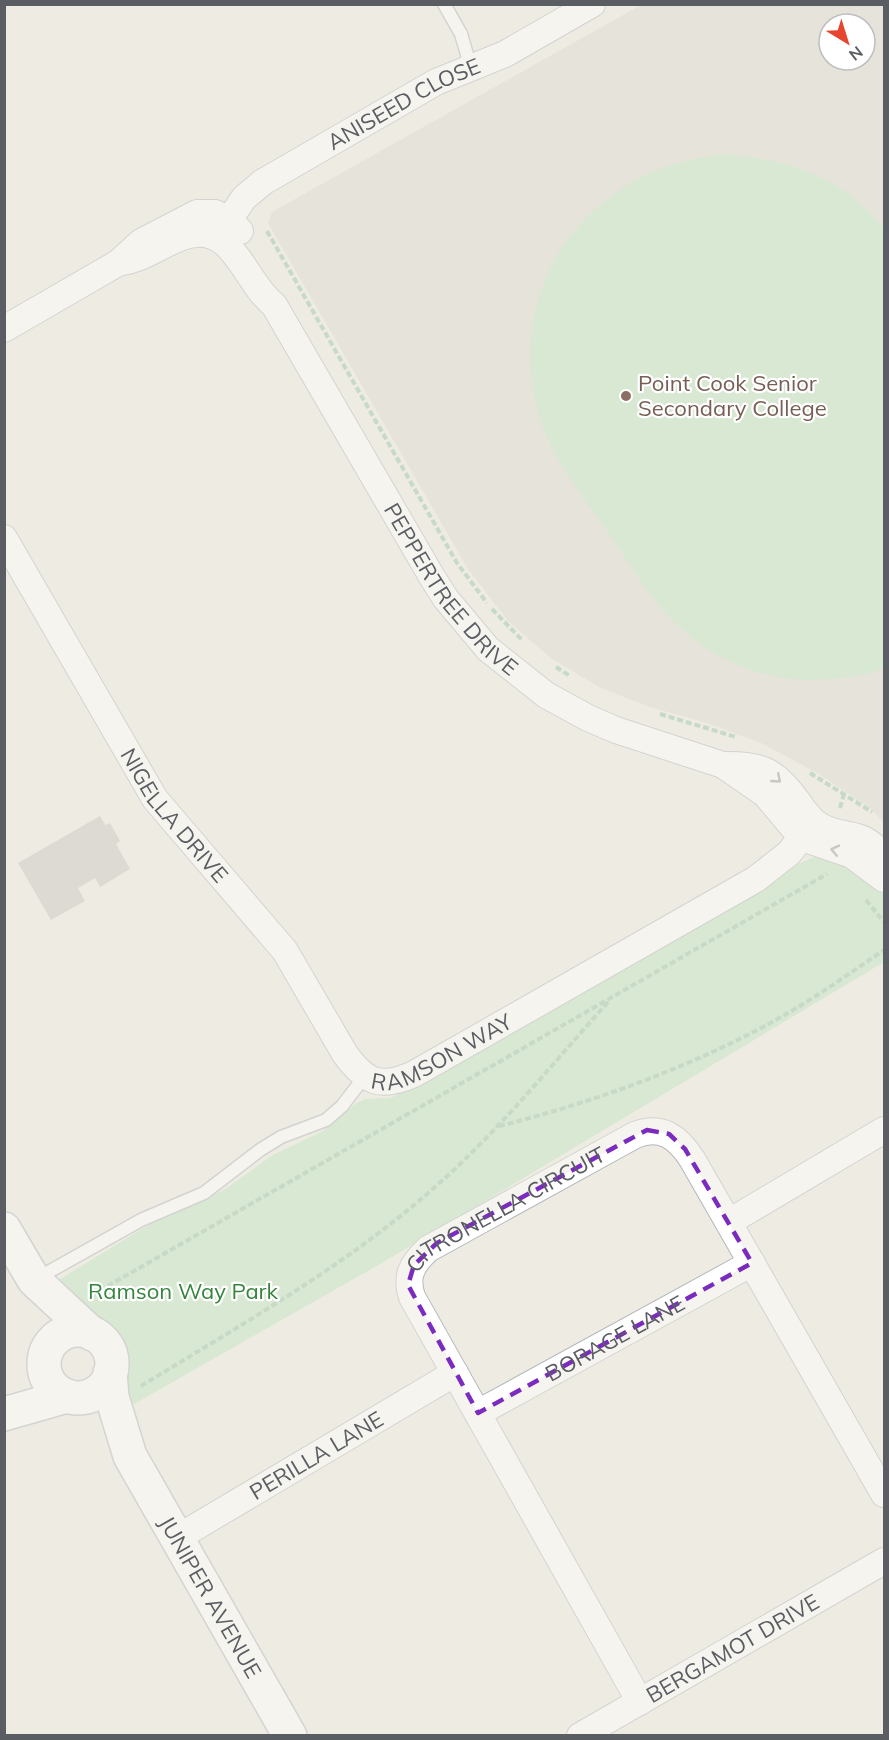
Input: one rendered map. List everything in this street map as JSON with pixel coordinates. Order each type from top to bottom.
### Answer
[{"type":"street","name":"ANISEED CLOSE","points":[[223,228],[244,198],[263,182],[436,82],[522,46],[592,4]]},
{"type":"street","points":[[4,329],[118,263],[139,260],[184,236],[223,228]]},
{"type":"street","name":"PEPPERTREE DRIVE","points":[[223,228],[231,247],[260,291],[274,305],[432,577],[452,607],[488,649],[546,695],[588,718],[616,730],[723,765],[748,764],[767,770],[785,785],[819,834]]},
{"type":"street","name":"NIGELLA DRIVE","points":[[4,538],[155,799],[285,951],[345,1054],[365,1076]]},
{"type":"street","points":[[819,834],[868,840],[885,858]]},
{"type":"street","points":[[819,834],[859,858],[885,879]]},
{"type":"street","name":"RAMSON WAY","points":[[365,1076],[388,1083],[414,1074],[756,879],[789,853],[819,834]]},
{"type":"street","name":"CITRONELLA CIRCUIT","points":[[640,1702],[414,1302],[408,1280],[411,1270],[422,1254],[457,1232],[635,1135],[655,1130],[669,1134],[685,1149],[729,1222],[885,1494]]},
{"type":"street","points":[[729,1222],[885,1130]]},
{"type":"street","points":[[4,1228],[34,1280],[107,1348],[122,1381],[104,1385],[96,1392],[4,1414]]},
{"type":"street","name":"BORAGE LANE","points":[[478,1413],[752,1263]]},
{"type":"street","points":[[34,1280],[48,1380],[56,1390],[71,1397]]},
{"type":"street","points":[[4,1399],[64,1333],[78,1330],[92,1334]]},
{"type":"street","name":"PERILLA LANE","points":[[177,1538],[454,1373]]},
{"type":"street","name":"JUNIPER AVENUE","points":[[122,1381],[112,1397],[130,1455],[290,1736]]},
{"type":"street","name":"JUNIPER AVENUE","points":[[71,1397],[130,1455]]},
{"type":"street","name":"BERGAMOT DRIVE","points":[[580,1736],[885,1561]]},
{"type":"lane","points":[[444,4],[460,34],[471,68]]},
{"type":"lane","name":"RAMSON WAY","points":[[34,1280],[154,1214],[204,1193],[260,1150],[281,1137],[326,1120],[342,1106],[365,1076]]},
{"type":"path","points":[[244,198],[258,215],[458,563],[492,609],[528,645]]},
{"type":"path","points":[[551,663],[578,680]]},
{"type":"path","points":[[649,711],[743,740]]},
{"type":"path","points":[[804,769],[878,818]]},
{"type":"path","points":[[83,1300],[831,871],[819,834],[844,794]]},
{"type":"path","points":[[498,1126],[552,1111],[689,1062],[789,1013],[885,951]]},
{"type":"path","points":[[122,1381],[311,1282],[434,1188],[498,1126],[611,998]]},
{"type":"highlighted area","points":[[647,1130],[669,1134],[685,1149],[752,1263],[478,1413],[408,1285],[414,1265],[437,1243]]},
{"type":"shaded area","name":"Point Cook Senior Secondary College","points":[[641,5],[884,5],[884,822],[867,806],[817,773],[761,743],[707,723],[650,707],[601,688],[552,659],[508,621],[468,569],[268,223],[272,212]]},
{"type":"green space","points":[[719,155],[766,160],[810,173],[850,195],[884,228],[884,669],[847,677],[816,680],[785,678],[755,671],[727,660],[701,644],[676,624],[642,584],[571,480],[553,450],[540,419],[531,371],[533,325],[544,282],[565,243],[594,210],[630,184],[672,165]]},
{"type":"green space","name":"Ramson Way Park","points":[[829,851],[884,891],[884,962],[380,1264],[127,1408],[123,1360],[118,1342],[52,1284],[147,1226],[224,1190],[273,1155],[323,1131],[354,1105],[365,1099],[390,1098],[402,1093],[800,863]]},
{"type":"building","points":[[100,816],[105,825],[110,823],[120,841],[116,844],[130,869],[100,887],[95,878],[78,888],[85,901],[51,920],[18,863]]},
{"type":"place","name":"Point Cook Senior Secondary College","points":[[626,396]]}]
